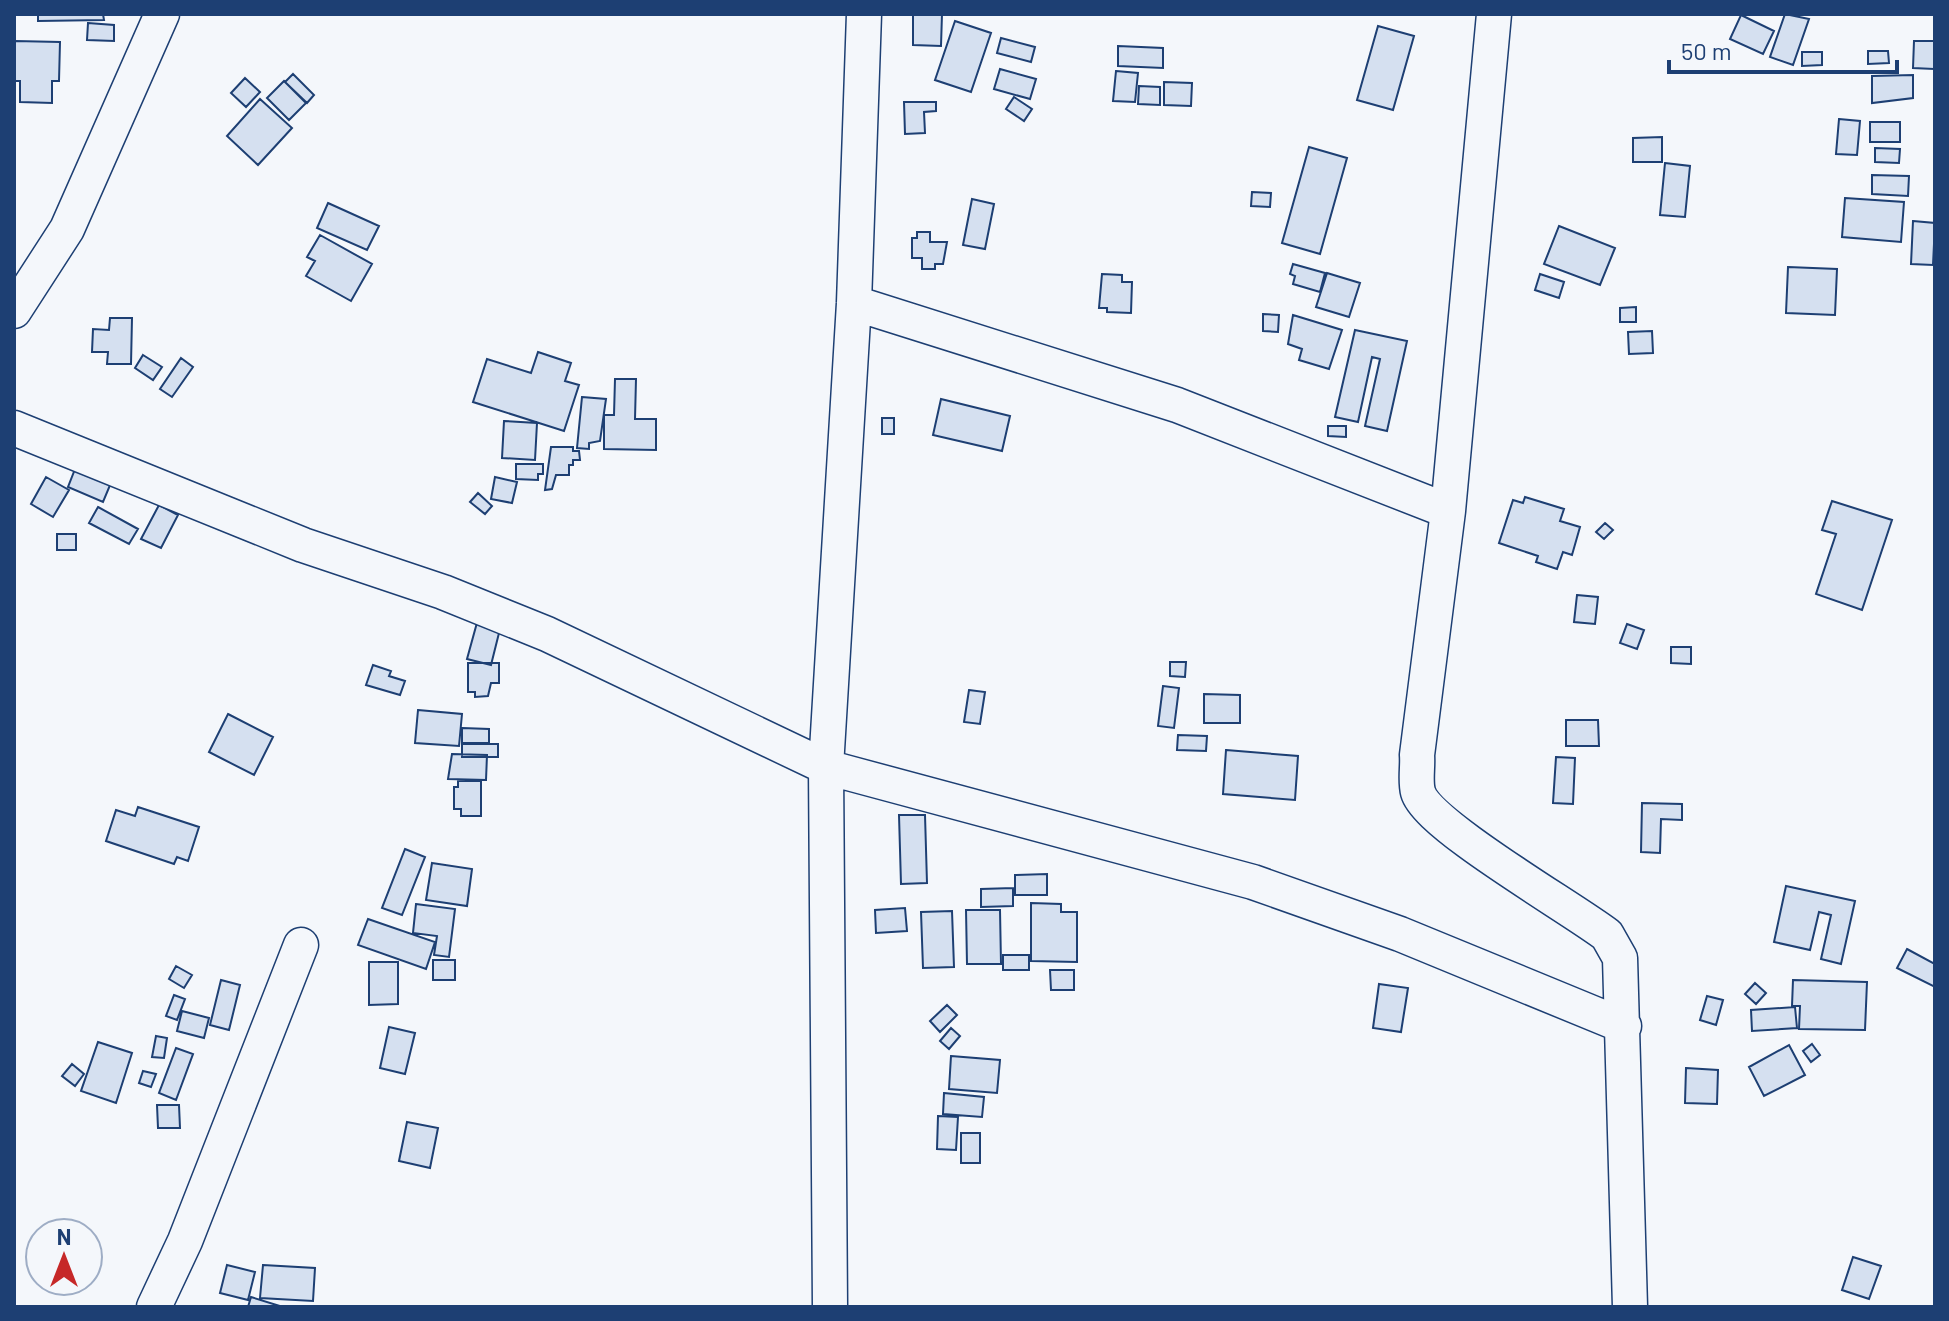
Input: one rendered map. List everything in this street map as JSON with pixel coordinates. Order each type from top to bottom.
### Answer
[{"type":"street","points":[[14,311],[67,229],[162,14]]},
{"type":"street","points":[[830,1307],[832,1250],[826,767],[854,303],[864,14]]},
{"type":"street","points":[[1494,14],[1448,511],[1417,755],[1418,792],[1436,816],[1464,838],[1607,935],[1620,958],[1630,1307]]},
{"type":"street","points":[[854,303],[1177,405],[1448,511]]},
{"type":"street","points":[[14,428],[303,545],[443,592],[547,634],[826,767],[1253,882],[1387,929],[1624,1026]]},
{"type":"street","points":[[154,1307],[185,1241],[301,945]]},
{"type":"building","points":[[38,14],[103,14],[104,20],[38,21]]},
{"type":"building","points":[[913,14],[942,14],[941,46],[913,45]]},
{"type":"building","points":[[1785,14],[1809,19],[1793,65],[1770,57]]},
{"type":"building","points":[[1741,15],[1774,31],[1763,54],[1730,39]]},
{"type":"building","points":[[955,21],[991,33],[971,92],[935,80]]},
{"type":"building","points":[[88,23],[114,25],[114,41],[87,40]]},
{"type":"building","points":[[1378,26],[1414,36],[1393,110],[1357,100]]},
{"type":"building","points":[[1001,38],[1035,47],[1031,62],[997,53]]},
{"type":"building","points":[[15,41],[60,42],[59,81],[52,81],[52,103],[20,102],[20,81],[14,81]]},
{"type":"building","points":[[1914,41],[1935,41],[1934,69],[1913,68]]},
{"type":"building","points":[[1118,46],[1163,48],[1163,68],[1118,66]]},
{"type":"building","points":[[1868,51],[1888,51],[1889,63],[1868,64]]},
{"type":"building","points":[[1802,52],[1822,52],[1822,65],[1802,66]]},
{"type":"building","points":[[1000,69],[1036,79],[1030,99],[994,89]]},
{"type":"building","points":[[1116,71],[1138,73],[1135,102],[1113,101]]},
{"type":"building","points":[[293,74],[314,95],[307,103],[285,82]]},
{"type":"building","points":[[1913,75],[1913,98],[1872,103],[1872,76]]},
{"type":"building","points":[[245,78],[260,92],[246,107],[231,93]]},
{"type":"building","points":[[284,81],[306,103],[289,120],[267,98]]},
{"type":"building","points":[[1164,82],[1192,83],[1191,106],[1164,105]]},
{"type":"building","points":[[1139,86],[1160,87],[1160,105],[1138,104]]},
{"type":"building","points":[[1014,97],[1032,109],[1024,121],[1006,109]]},
{"type":"building","points":[[260,99],[292,128],[258,165],[227,136]]},
{"type":"building","points":[[904,102],[936,102],[936,111],[924,112],[925,133],[905,134]]},
{"type":"building","points":[[1839,119],[1860,121],[1857,155],[1836,154]]},
{"type":"building","points":[[1870,122],[1900,122],[1900,142],[1870,142]]},
{"type":"building","points":[[1662,137],[1662,162],[1633,162],[1633,138]]},
{"type":"building","points":[[1309,147],[1347,158],[1320,254],[1282,243]]},
{"type":"building","points":[[1875,148],[1900,149],[1899,163],[1875,162]]},
{"type":"building","points":[[1665,163],[1690,166],[1685,217],[1660,215]]},
{"type":"building","points":[[1872,175],[1909,176],[1908,196],[1872,194]]},
{"type":"building","points":[[1252,192],[1271,193],[1270,207],[1251,206]]},
{"type":"building","points":[[1845,198],[1904,202],[1901,242],[1842,237]]},
{"type":"building","points":[[972,199],[994,204],[985,249],[963,245]]},
{"type":"building","points":[[328,203],[379,226],[367,250],[317,228]]},
{"type":"building","points":[[1913,221],[1935,223],[1933,265],[1911,264]]},
{"type":"building","points":[[1559,226],[1615,248],[1600,285],[1544,264]]},
{"type":"building","points":[[917,232],[930,232],[930,242],[947,242],[943,264],[935,264],[935,269],[922,269],[922,258],[912,258],[912,238],[917,238]]},
{"type":"building","points":[[320,235],[372,264],[351,301],[306,276],[315,261],[307,257]]},
{"type":"building","points":[[1293,264],[1325,273],[1320,292],[1293,284],[1295,276],[1290,274]]},
{"type":"building","points":[[1788,267],[1837,269],[1835,315],[1786,313]]},
{"type":"building","points":[[1327,273],[1360,283],[1349,317],[1316,307]]},
{"type":"building","points":[[1102,274],[1122,275],[1122,282],[1132,282],[1131,313],[1107,312],[1107,308],[1099,308]]},
{"type":"building","points":[[1540,274],[1564,282],[1559,298],[1535,290]]},
{"type":"building","points":[[1636,307],[1636,322],[1620,322],[1620,308]]},
{"type":"building","points":[[1263,314],[1279,315],[1278,332],[1263,331]]},
{"type":"building","points":[[1293,315],[1342,330],[1329,369],[1299,360],[1302,349],[1288,344]]},
{"type":"building","points":[[110,318],[132,318],[131,364],[107,364],[108,352],[92,352],[93,329],[109,330]]},
{"type":"building","points":[[1355,330],[1407,341],[1387,431],[1365,426],[1380,359],[1372,357],[1358,422],[1335,417]]},
{"type":"building","points":[[1652,331],[1653,353],[1629,354],[1628,332]]},
{"type":"building","points":[[538,352],[571,363],[565,381],[579,385],[564,431],[473,402],[487,359],[531,373]]},
{"type":"building","points":[[143,355],[162,367],[153,380],[135,368]]},
{"type":"building","points":[[181,358],[193,367],[172,397],[160,389]]},
{"type":"building","points":[[615,379],[636,379],[635,419],[656,419],[656,450],[604,449],[604,415],[614,415]]},
{"type":"building","points":[[582,397],[606,399],[600,441],[589,443],[589,449],[577,448]]},
{"type":"building","points":[[941,399],[1010,416],[1002,451],[933,435]]},
{"type":"building","points":[[882,418],[894,418],[894,434],[882,434]]},
{"type":"building","points":[[504,421],[537,423],[535,460],[502,458]]},
{"type":"building","points":[[1328,426],[1346,426],[1346,437],[1328,436]]},
{"type":"building","points":[[551,447],[573,447],[573,451],[579,451],[580,460],[573,460],[573,465],[569,465],[569,475],[556,475],[552,489],[545,490]]},
{"type":"building","points":[[77,464],[113,478],[103,502],[68,487]]},
{"type":"building","points":[[516,464],[543,464],[543,474],[538,474],[538,480],[516,479]]},
{"type":"building","points":[[46,477],[69,490],[53,517],[31,504]]},
{"type":"building","points":[[495,477],[517,482],[512,503],[491,499]]},
{"type":"building","points":[[478,493],[492,506],[485,514],[470,502]]},
{"type":"building","points":[[1525,497],[1564,509],[1560,521],[1580,527],[1572,555],[1563,552],[1557,569],[1536,562],[1538,556],[1499,543],[1513,500],[1523,503]]},
{"type":"building","points":[[1832,501],[1892,520],[1862,610],[1816,594],[1836,534],[1822,530]]},
{"type":"building","points":[[159,505],[178,515],[161,548],[141,539]]},
{"type":"building","points":[[98,507],[138,529],[129,544],[89,523]]},
{"type":"building","points":[[1605,523],[1613,530],[1604,539],[1596,532]]},
{"type":"building","points":[[57,534],[76,534],[76,550],[57,550]]},
{"type":"building","points":[[1577,595],[1598,597],[1595,624],[1574,622]]},
{"type":"building","points":[[478,619],[501,625],[491,665],[467,659]]},
{"type":"building","points":[[1627,624],[1644,630],[1637,649],[1620,643]]},
{"type":"building","points":[[1671,647],[1691,647],[1691,664],[1671,663]]},
{"type":"building","points":[[1170,662],[1186,662],[1185,677],[1170,676]]},
{"type":"building","points":[[468,663],[499,663],[499,683],[491,683],[488,696],[475,697],[475,692],[468,692]]},
{"type":"building","points":[[373,665],[391,671],[389,676],[405,681],[400,695],[366,685]]},
{"type":"building","points":[[1163,686],[1179,688],[1174,728],[1158,726]]},
{"type":"building","points":[[969,690],[985,692],[980,724],[964,722]]},
{"type":"building","points":[[1204,694],[1240,695],[1240,723],[1204,723]]},
{"type":"building","points":[[418,710],[462,714],[459,746],[415,743]]},
{"type":"building","points":[[228,714],[273,737],[254,775],[209,752]]},
{"type":"building","points":[[1566,720],[1598,720],[1599,746],[1566,746]]},
{"type":"building","points":[[462,728],[489,729],[489,743],[462,743]]},
{"type":"building","points":[[1178,735],[1207,736],[1206,751],[1177,750]]},
{"type":"building","points":[[462,744],[498,744],[498,757],[462,757]]},
{"type":"building","points":[[1226,750],[1298,756],[1295,800],[1223,794]]},
{"type":"building","points":[[452,754],[487,755],[486,780],[448,779]]},
{"type":"building","points":[[1556,757],[1575,758],[1573,804],[1553,803]]},
{"type":"building","points":[[458,781],[481,781],[481,816],[461,816],[461,809],[454,809],[454,787],[458,787]]},
{"type":"building","points":[[1642,803],[1682,804],[1682,820],[1661,819],[1660,853],[1641,852]]},
{"type":"building","points":[[138,807],[199,827],[188,861],[177,857],[174,864],[106,841],[116,810],[135,816]]},
{"type":"building","points":[[899,815],[925,815],[927,883],[901,884]]},
{"type":"building","points":[[405,849],[425,857],[402,915],[382,908]]},
{"type":"building","points":[[432,863],[472,869],[467,906],[426,900]]},
{"type":"building","points":[[1047,874],[1047,895],[1015,895],[1015,875]]},
{"type":"building","points":[[1786,886],[1855,901],[1841,964],[1821,959],[1831,915],[1819,912],[1810,950],[1774,942]]},
{"type":"building","points":[[1013,888],[1013,906],[981,907],[981,889]]},
{"type":"building","points":[[1031,903],[1061,904],[1061,912],[1077,912],[1077,962],[1031,961]]},
{"type":"building","points":[[416,904],[455,909],[449,957],[434,955],[437,936],[413,933]]},
{"type":"building","points":[[905,908],[907,931],[876,933],[875,910]]},
{"type":"building","points":[[966,910],[1000,910],[1001,964],[967,964]]},
{"type":"building","points":[[952,911],[954,967],[923,968],[921,912]]},
{"type":"building","points":[[368,919],[435,942],[426,969],[358,945]]},
{"type":"building","points":[[1907,949],[1935,964],[1935,987],[1897,968]]},
{"type":"building","points":[[1003,955],[1029,955],[1029,970],[1003,970]]},
{"type":"building","points":[[433,960],[455,960],[455,980],[433,980]]},
{"type":"building","points":[[369,962],[398,962],[398,1004],[369,1005]]},
{"type":"building","points":[[176,966],[192,975],[184,988],[169,979]]},
{"type":"building","points":[[1050,970],[1074,970],[1074,990],[1051,990]]},
{"type":"building","points":[[221,980],[240,985],[229,1030],[210,1025]]},
{"type":"building","points":[[1793,980],[1867,982],[1865,1030],[1799,1029],[1800,1006],[1792,1006]]},
{"type":"building","points":[[1755,983],[1766,993],[1756,1004],[1745,994]]},
{"type":"building","points":[[1379,984],[1408,988],[1401,1032],[1373,1028]]},
{"type":"building","points":[[174,995],[185,999],[177,1020],[166,1016]]},
{"type":"building","points":[[1707,996],[1723,1000],[1716,1025],[1700,1020]]},
{"type":"building","points":[[947,1005],[957,1015],[940,1032],[930,1021]]},
{"type":"building","points":[[1795,1007],[1797,1028],[1752,1031],[1751,1010]]},
{"type":"building","points":[[182,1011],[209,1018],[204,1038],[177,1031]]},
{"type":"building","points":[[389,1027],[415,1033],[405,1074],[380,1068]]},
{"type":"building","points":[[951,1028],[960,1036],[949,1049],[940,1041]]},
{"type":"building","points":[[156,1036],[167,1038],[164,1058],[152,1057]]},
{"type":"building","points":[[98,1042],[132,1053],[116,1103],[81,1091]]},
{"type":"building","points":[[1812,1044],[1820,1055],[1811,1062],[1803,1051]]},
{"type":"building","points":[[1789,1045],[1805,1075],[1764,1096],[1749,1067]]},
{"type":"building","points":[[176,1048],[193,1054],[176,1100],[159,1093]]},
{"type":"building","points":[[951,1056],[1000,1060],[997,1093],[949,1089]]},
{"type":"building","points":[[72,1064],[84,1074],[75,1086],[62,1076]]},
{"type":"building","points":[[1686,1068],[1718,1070],[1717,1104],[1685,1103]]},
{"type":"building","points":[[143,1071],[156,1074],[151,1087],[139,1083]]},
{"type":"building","points":[[944,1093],[984,1097],[982,1117],[943,1114]]},
{"type":"building","points":[[157,1105],[179,1105],[180,1128],[158,1128]]},
{"type":"building","points":[[938,1116],[958,1117],[956,1150],[937,1149]]},
{"type":"building","points":[[407,1122],[438,1128],[430,1168],[399,1161]]},
{"type":"building","points":[[961,1133],[980,1133],[980,1163],[961,1163]]},
{"type":"building","points":[[1853,1257],[1881,1266],[1869,1299],[1842,1290]]},
{"type":"building","points":[[227,1265],[255,1272],[248,1300],[220,1293]]},
{"type":"building","points":[[263,1265],[315,1268],[313,1301],[260,1298]]},
{"type":"building","points":[[251,1297],[283,1307],[248,1307]]}]
